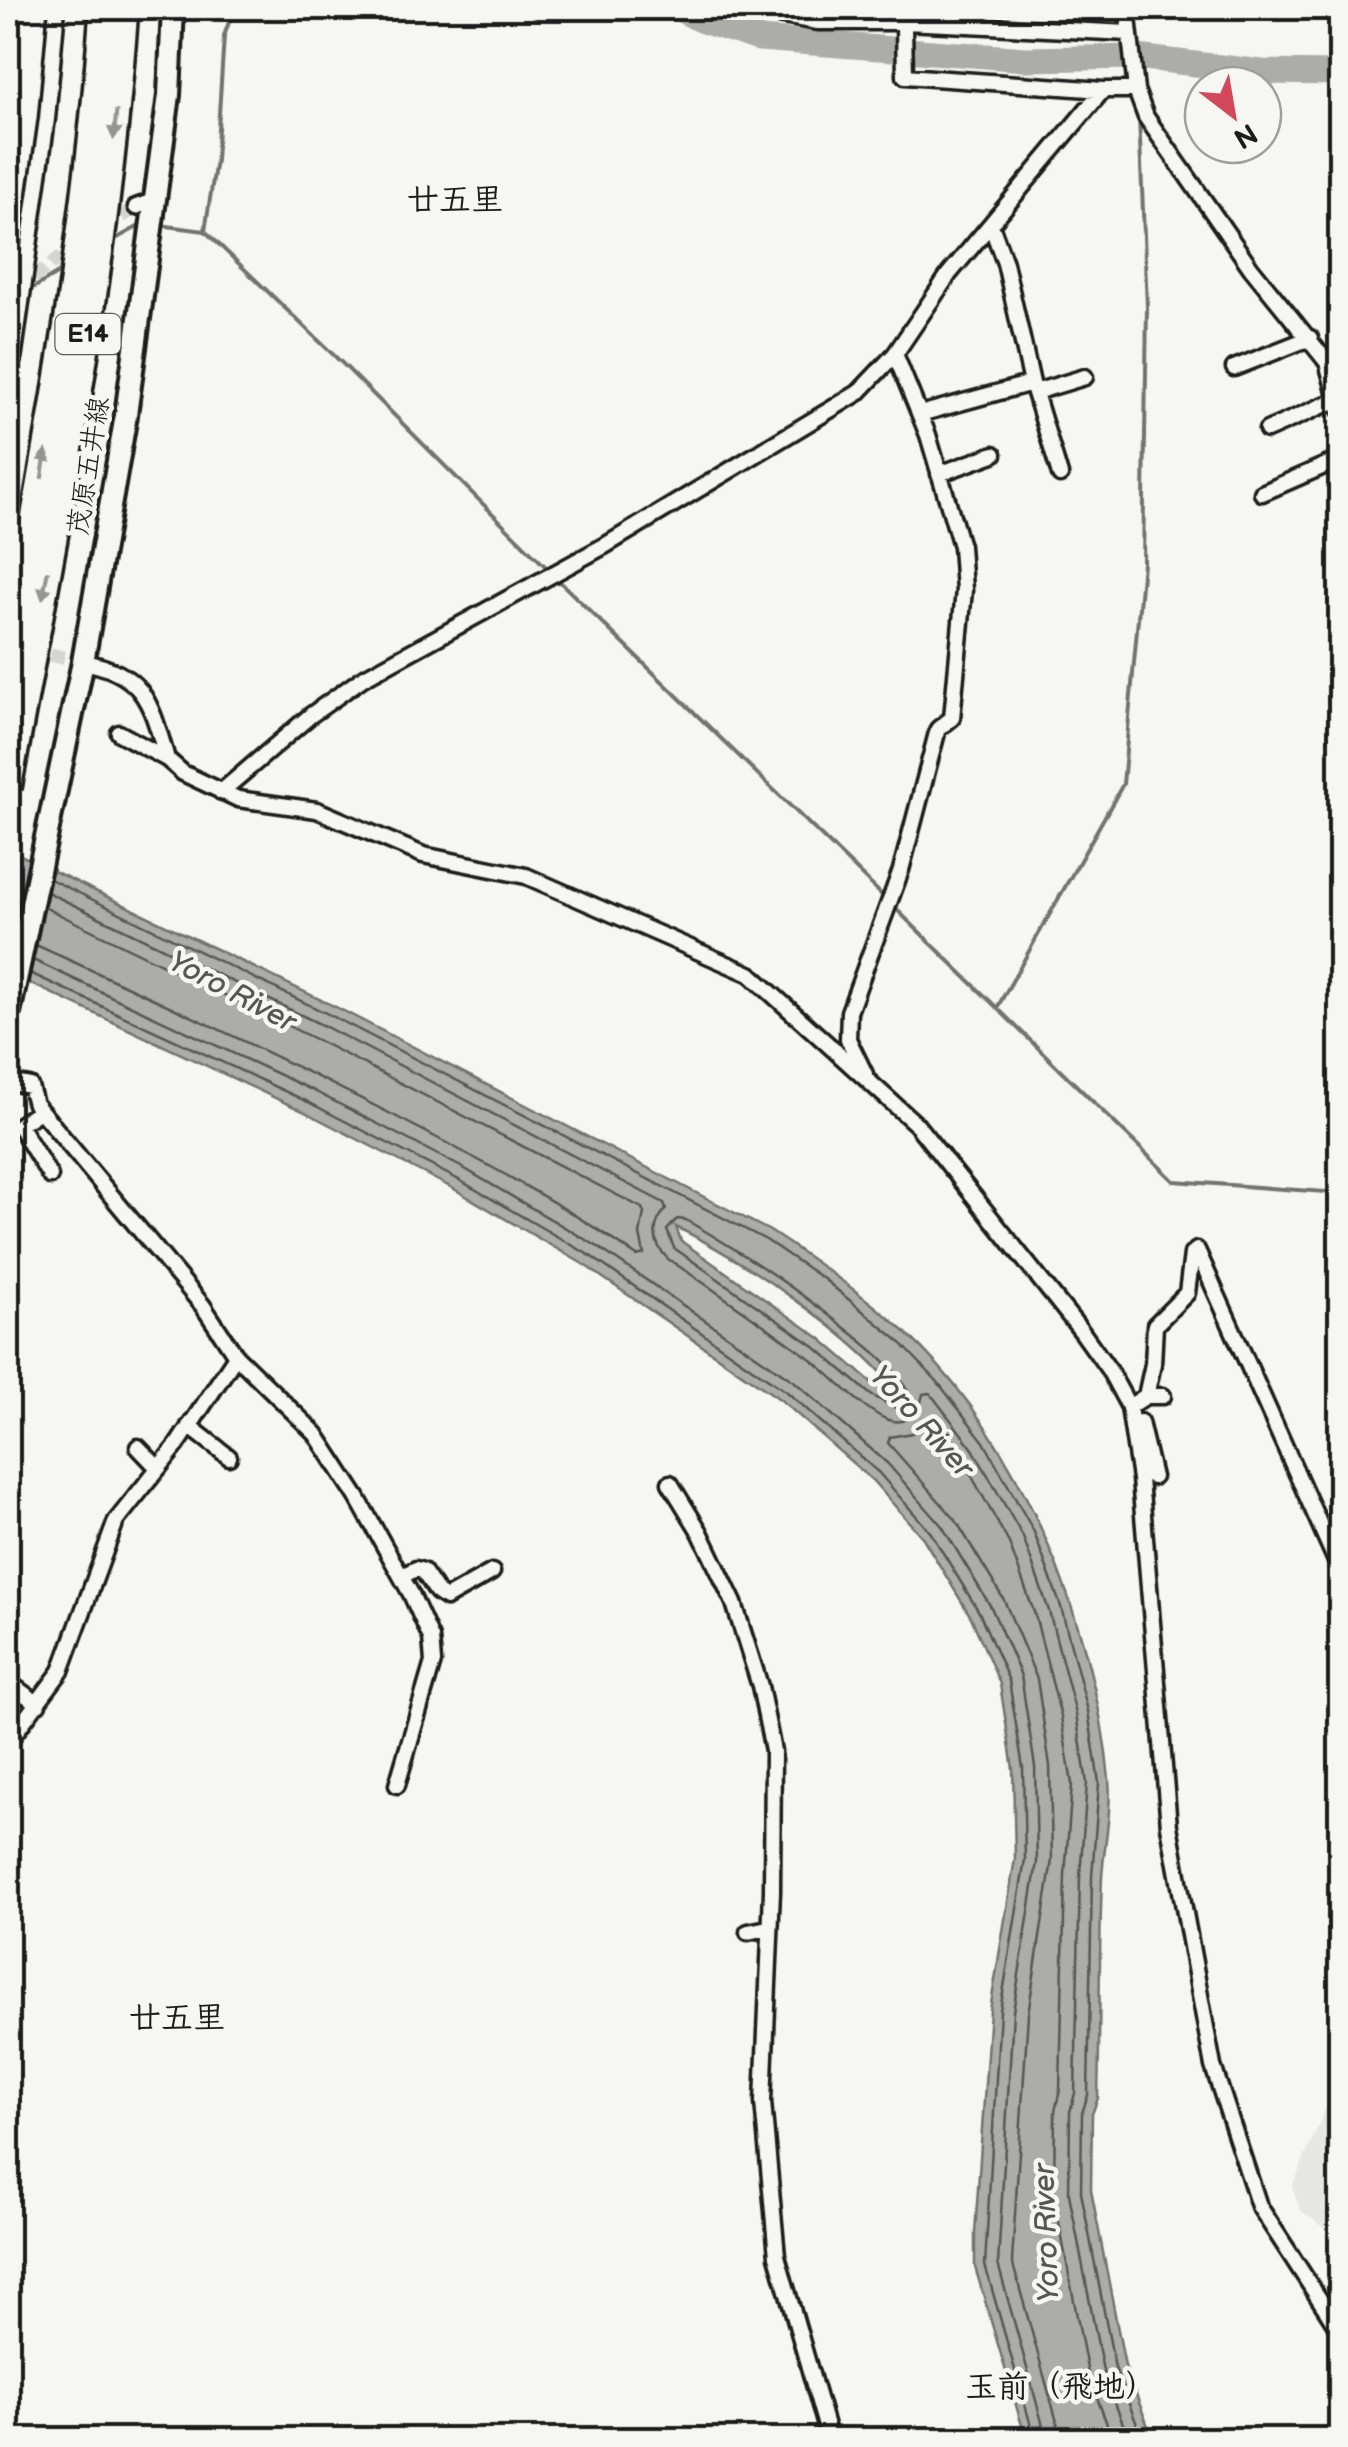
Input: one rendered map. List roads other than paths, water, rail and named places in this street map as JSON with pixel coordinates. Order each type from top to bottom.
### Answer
[{"type":"highway","name":"E14","points":[[8,788],[25,633],[87,341],[115,127],[113,17]]},
{"type":"highway","name":"E14","points":[[8,662],[25,633]]},
{"type":"main road","name":"茂原五井線","points":[[8,1018],[83,662],[126,415],[146,204],[169,96],[173,8]]},
{"type":"street","points":[[8,395],[29,278],[57,8]]},
{"type":"street","points":[[1127,8],[1136,90],[1152,127],[1251,268],[1325,360],[1339,404],[1267,430]]},
{"type":"street","points":[[770,14],[818,22],[905,22],[1129,33]]},
{"type":"street","points":[[904,27],[905,76],[1136,90]]},
{"type":"street","points":[[221,792],[311,716],[364,678],[606,545],[858,392],[895,354],[949,274],[1103,90]]},
{"type":"street","points":[[992,225],[1060,475]]},
{"type":"street","points":[[1234,368],[1310,338]]},
{"type":"street","points":[[1325,360],[1340,351]]},
{"type":"street","points":[[868,1079],[848,1038],[849,1012],[901,870],[938,729],[952,718],[964,590],[961,546],[920,414],[895,354]]},
{"type":"street","points":[[920,414],[1086,377]]},
{"type":"street","points":[[939,474],[994,454]]},
{"type":"street","points":[[1262,493],[1340,459]]},
{"type":"street","points":[[83,662],[131,678],[150,700],[167,759]]},
{"type":"street","points":[[119,733],[221,792],[254,802],[317,810],[423,855],[526,876],[708,954],[764,984],[916,1124],[1082,1332],[1137,1402],[1152,1477]]},
{"type":"street","points":[[8,1082],[30,1086],[40,1111],[203,1306],[236,1356],[316,1434],[402,1576],[431,1638],[433,1662],[397,1785]]},
{"type":"street","points":[[40,1111],[19,1125],[50,1176]]},
{"type":"street","points":[[1340,1570],[1197,1250],[1192,1254],[1187,1294],[1155,1325],[1153,1364],[1137,1402],[1169,1826],[1212,2066],[1259,2206],[1340,2331]]},
{"type":"street","points":[[8,1742],[61,1671],[116,1521],[189,1426],[236,1356]]},
{"type":"street","points":[[1137,1402],[1163,1396]]},
{"type":"street","points":[[189,1426],[229,1457]]},
{"type":"street","points":[[138,1446],[158,1468]]},
{"type":"street","points":[[670,1483],[700,1532],[734,1603],[760,1686],[775,1768],[763,2102],[775,2241],[800,2343],[830,2440]]},
{"type":"street","points":[[402,1576],[416,1569],[423,1571],[446,1598],[492,1572]]},
{"type":"street","points":[[8,1682],[38,1704]]},
{"type":"street","points":[[748,1932],[768,1928]]},
{"type":"water","name":"Yoro River","points":[[8,849],[336,1007],[770,1231],[872,1304],[946,1375],[983,1424],[1045,1537],[1087,1659],[1101,1720],[1109,1803],[1102,1877],[1098,2098],[1092,2114],[1091,2190],[1125,2366],[1153,2439],[1026,2439],[975,2267],[990,2010],[1015,1859],[1013,1769],[1000,1684],[971,1617],[923,1538],[872,1480],[781,1400],[583,1264],[454,1189],[303,1111],[8,973]],"holes":[[[676,1227],[702,1240],[833,1329],[863,1354],[904,1402],[877,1387],[820,1338],[681,1241]]]},
{"type":"waterway","points":[[205,231],[216,160],[224,36],[234,8]]},
{"type":"waterway","points":[[677,8],[700,20],[759,39],[1026,59],[1137,57],[1262,72],[1340,73]]},
{"type":"waterway","points":[[997,1008],[1123,784],[1143,563],[1147,307],[1139,116]]},
{"type":"waterway","points":[[110,242],[145,223]]},
{"type":"waterway","points":[[159,225],[205,231],[550,571]]},
{"type":"waterway","points":[[27,287],[35,287],[63,270]]},
{"type":"waterway","points":[[556,578],[886,899]]},
{"type":"waterway","points":[[893,906],[1174,1181],[1340,1193]]},
{"type":"tunnel","points":[[104,229],[136,207]]},
{"type":"tunnel","points":[[33,277],[77,246]]},
{"type":"tunnel","points":[[30,650],[83,662]]},
{"type":"district","name":"廿五里","points":[[455,200]]},
{"type":"district","name":"廿五里","points":[[177,2018]]},
{"type":"district","name":"玉前（飛地）","points":[[1061,2387]]}]
